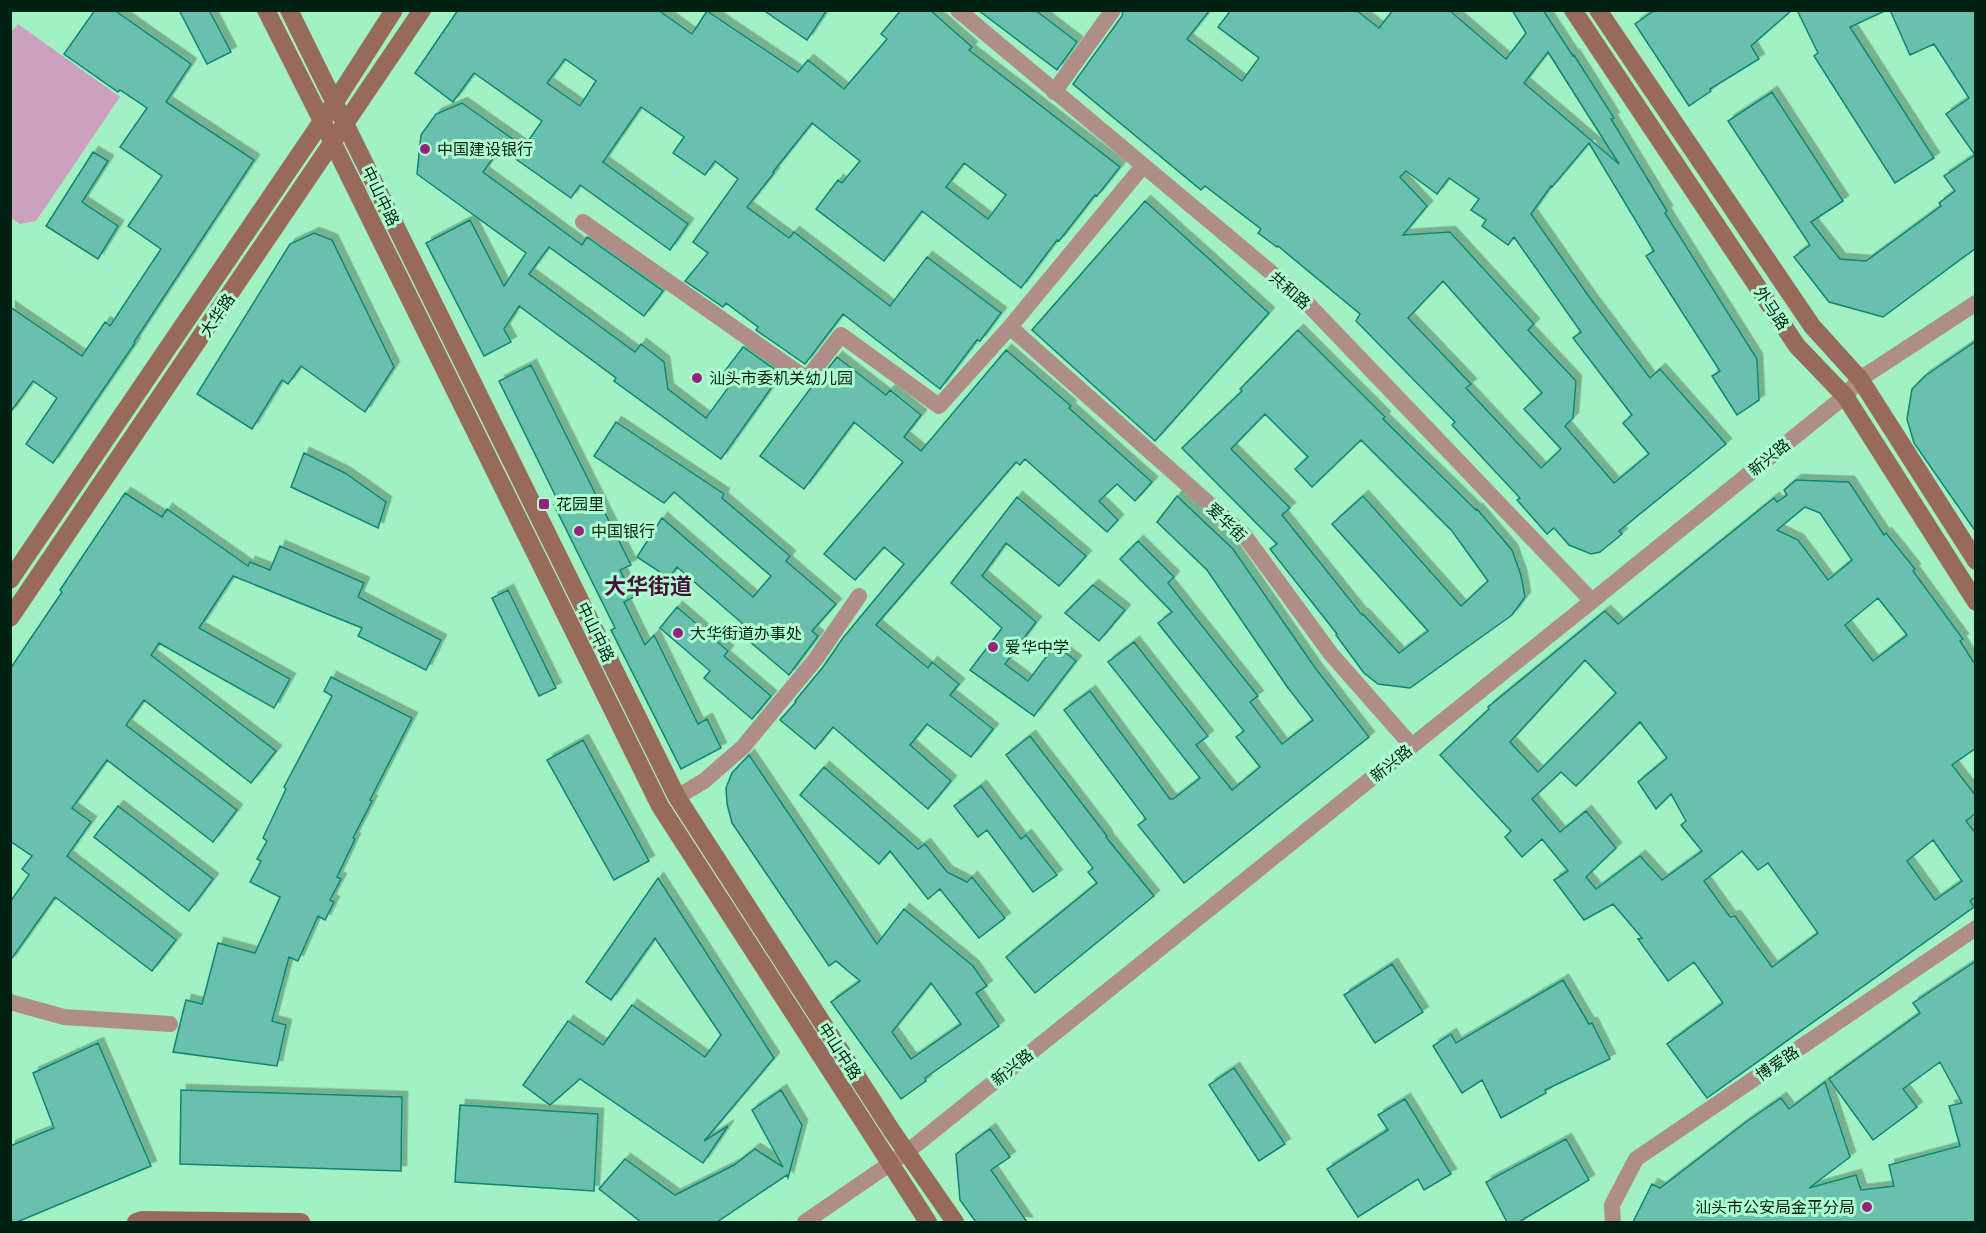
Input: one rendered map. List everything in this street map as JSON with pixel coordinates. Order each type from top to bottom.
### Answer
[{"type":"street","name":"中山中路","points":[[266,10],[660,806],[928,1222]]},
{"type":"street","name":"中山中路","points":[[289,10],[677,797],[907,1152],[955,1222]]},
{"type":"street","name":"大华路","points":[[10,580],[335,102],[394,10]]},
{"type":"street","name":"大华路","points":[[10,618],[422,10]]},
{"type":"street","name":"共和路","points":[[958,10],[1305,301],[1592,601]]},
{"type":"street","points":[[1054,92],[1113,10]]},
{"type":"street","name":"外马路","points":[[1573,10],[1797,346],[1845,396],[1976,602]]},
{"type":"street","name":"外马路","points":[[1598,10],[1812,326],[1860,379],[1976,561]]},
{"type":"street","points":[[583,222],[807,379],[841,334],[939,406],[1010,327],[1143,166]]},
{"type":"street","name":"新兴路","points":[[805,1222],[907,1152],[1845,396],[1860,379],[1976,303]]},
{"type":"street","name":"爱华街","points":[[1010,327],[1244,535],[1331,654],[1412,746]]},
{"type":"street","points":[[677,797],[704,781],[743,747],[815,660],[859,596]]},
{"type":"street","name":"博爱路","points":[[1613,1222],[1612,1205],[1636,1159],[1976,928]]},
{"type":"street","points":[[10,1002],[64,1017],[170,1024]]},
{"type":"street","points":[[136,1222],[142,1220],[301,1222]]},
{"type":"shaded area","points":[[18,24],[120,97],[36,221],[20,224],[10,217],[10,34]]},
{"type":"building","points":[[95,10],[114,10],[191,64],[166,102],[254,160],[135,343],[53,463],[26,444],[57,398],[33,381],[10,413],[10,307],[82,356],[105,322],[110,326],[161,249],[128,226],[162,176],[120,147],[147,108],[120,90],[118,92],[64,54]]},
{"type":"building","points":[[179,10],[209,10],[231,52],[207,64]]},
{"type":"building","points":[[458,10],[658,10],[692,34],[707,11],[798,72],[808,60],[844,89],[887,39],[881,34],[901,10],[930,10],[972,47],[969,50],[1120,167],[1059,241],[1057,240],[1021,288],[922,211],[884,261],[816,209],[838,180],[842,183],[860,161],[812,123],[747,207],[789,238],[794,232],[890,306],[927,257],[1001,313],[980,341],[977,340],[940,389],[843,314],[805,364],[756,330],[758,327],[726,303],[723,307],[685,281],[708,253],[693,242],[738,179],[715,161],[705,175],[673,153],[684,137],[641,107],[603,162],[688,224],[670,250],[580,185],[571,198],[500,148],[483,172],[582,245],[587,237],[663,291],[644,316],[549,247],[529,274],[635,352],[641,344],[664,362],[668,389],[706,418],[731,384],[721,376],[743,347],[781,374],[721,459],[614,381],[616,378],[519,306],[504,329],[511,342],[484,356],[426,243],[470,220],[504,286],[526,253],[417,174],[421,135],[436,114],[462,103],[524,147],[542,121],[474,73],[453,102],[415,73]],"holes":[[[565,59],[596,81],[580,106],[547,83]],[[964,163],[1006,195],[988,219],[946,187]]]},
{"type":"building","points":[[763,10],[827,10],[807,40]]},
{"type":"building","points":[[978,10],[1035,10],[1077,42],[1057,70]]},
{"type":"building","points":[[1123,10],[1210,10],[1187,39],[1242,81],[1259,58],[1218,27],[1231,10],[1356,10],[1379,28],[1393,10],[1449,10],[1506,59],[1526,33],[1512,10],[1543,10],[1614,118],[1611,119],[1667,211],[1665,213],[1757,359],[1759,400],[1737,415],[1712,376],[1720,371],[1646,256],[1654,251],[1589,143],[1551,186],[1531,214],[1650,378],[1660,369],[1726,444],[1619,531],[1622,534],[1600,552],[1591,554],[1569,545],[1554,528],[1547,534],[1517,500],[1520,498],[1452,425],[1455,422],[1356,321],[1360,314],[1278,246],[1258,233],[1261,229],[1205,186],[1201,190],[1073,84],[1122,16]],"holes":[[[1548,52],[1619,164],[1524,83]],[[1406,171],[1437,194],[1449,178],[1479,199],[1471,210],[1486,220],[1482,226],[1508,245],[1514,237],[1581,332],[1573,338],[1632,415],[1623,423],[1649,454],[1614,483],[1565,426],[1573,418],[1576,381],[1528,330],[1534,324],[1450,232],[1403,235],[1427,206],[1400,177]],[[1443,281],[1542,393],[1524,409],[1561,449],[1541,468],[1466,388],[1471,384],[1408,318]]]},
{"type":"building","points":[[1655,10],[1792,10],[1751,46],[1759,59],[1710,89],[1711,91],[1689,106],[1635,24]]},
{"type":"building","points":[[1797,10],[1887,10],[1850,27],[1934,158],[1895,183],[1814,56],[1818,53]]},
{"type":"building","points":[[1890,10],[1976,10],[1976,248],[1883,317],[1829,302],[1794,257],[1810,245],[1728,121],[1772,92],[1843,201],[1811,222],[1840,259],[1866,261],[1941,206],[1939,203],[1955,191],[1944,176],[1975,155],[1946,114],[1969,98],[1934,44],[1910,55]]},
{"type":"building","points":[[93,152],[108,161],[82,202],[118,226],[98,259],[46,226]]},
{"type":"building","points":[[1145,201],[1269,313],[1155,441],[1032,330]]},
{"type":"building","points":[[314,233],[332,240],[394,367],[365,412],[301,366],[288,384],[282,380],[252,429],[197,394],[290,244]]},
{"type":"building","points":[[1298,330],[1385,417],[1383,419],[1477,509],[1512,550],[1521,575],[1525,597],[1512,615],[1410,688],[1378,684],[1364,673],[1337,634],[1270,549],[1277,544],[1182,448],[1242,391],[1240,389]],"holes":[[[1265,414],[1308,457],[1295,469],[1312,487],[1361,440],[1452,531],[1488,581],[1461,606],[1363,496],[1332,524],[1428,631],[1399,653],[1362,615],[1282,515],[1290,508],[1231,449]]]},
{"type":"building","points":[[1976,341],[1976,532],[1914,443],[1907,419],[1912,389],[1925,376]]},
{"type":"building","points":[[1006,350],[1071,406],[1069,408],[1152,482],[1135,501],[1117,484],[1099,501],[1118,520],[1107,532],[1025,459],[1020,465],[1016,462],[876,625],[928,668],[932,662],[959,684],[950,695],[993,729],[971,757],[927,724],[910,745],[951,781],[928,809],[833,727],[815,749],[780,720],[904,564],[884,547],[855,580],[824,554],[903,462],[854,422],[804,489],[760,456],[837,357],[886,395],[890,390],[921,415],[904,437],[921,451]]},
{"type":"building","points":[[531,365],[631,565],[620,570],[634,597],[624,602],[645,645],[654,635],[698,724],[707,719],[721,748],[681,769],[611,630],[615,628],[554,505],[559,503],[499,381]]},
{"type":"building","points":[[616,422],[724,494],[722,498],[790,556],[786,561],[836,604],[812,631],[818,636],[789,675],[736,630],[742,623],[677,567],[669,578],[637,557],[662,518],[753,597],[771,576],[674,492],[664,503],[594,456]]},
{"type":"building","points":[[304,453],[345,473],[386,502],[378,528],[291,487]]},
{"type":"building","points":[[1796,480],[1849,482],[1884,535],[1886,533],[1915,569],[1913,571],[1963,639],[1960,641],[1976,666],[1976,748],[1952,765],[1976,796],[1976,813],[1966,821],[1976,834],[1976,900],[1974,898],[1970,901],[1974,907],[1707,1098],[1667,1044],[1723,1003],[1694,962],[1668,981],[1638,939],[1642,938],[1613,904],[1584,920],[1554,880],[1568,871],[1542,839],[1522,857],[1505,837],[1511,831],[1440,755],[1489,709],[1488,707],[1605,611],[1618,624],[1774,498],[1777,502],[1787,495],[1784,490]],"holes":[[[1805,507],[1820,513],[1852,560],[1828,580],[1798,540],[1777,530]],[[1878,598],[1907,635],[1873,661],[1845,625]],[[1585,660],[1616,693],[1538,772],[1510,742]],[[1640,722],[1667,758],[1638,782],[1656,809],[1671,794],[1686,821],[1681,825],[1702,851],[1662,880],[1640,856],[1596,889],[1586,877],[1616,848],[1586,811],[1560,832],[1532,799],[1561,772],[1576,786]],[[1933,840],[1962,881],[1935,900],[1907,861]],[[1742,851],[1758,870],[1768,863],[1818,933],[1772,967],[1735,916],[1730,917],[1704,881]]]},
{"type":"building","points":[[125,493],[162,517],[167,509],[248,566],[250,562],[270,570],[280,546],[364,583],[358,597],[441,640],[426,670],[358,636],[362,628],[233,576],[199,628],[290,679],[274,708],[159,643],[151,655],[276,751],[251,783],[144,700],[126,725],[237,810],[213,842],[107,760],[72,808],[91,822],[67,856],[176,940],[152,971],[55,897],[10,961],[10,902],[29,875],[22,869],[32,856],[10,841],[10,669]]},
{"type":"building","points":[[1177,496],[1233,549],[1316,669],[1369,737],[1184,883],[1138,825],[1146,819],[1064,710],[1090,691],[1170,799],[1200,778],[1108,662],[1134,642],[1208,736],[1196,745],[1232,790],[1260,767],[1236,737],[1244,731],[1158,623],[1172,612],[1120,559],[1138,541],[1174,577],[1168,583],[1258,696],[1250,702],[1282,744],[1313,720],[1288,688],[1207,570],[1157,522]]},
{"type":"building","points":[[1017,497],[1086,556],[1059,586],[1006,543],[982,576],[1036,622],[1005,664],[1028,681],[1055,645],[1076,661],[1034,716],[970,670],[1002,628],[951,583]]},
{"type":"building","points":[[1093,585],[1125,610],[1099,641],[1065,613]]},
{"type":"building","points":[[508,590],[556,688],[539,696],[492,598]]},
{"type":"building","points":[[677,607],[728,651],[724,656],[771,696],[752,719],[704,678],[710,671],[660,628]]},
{"type":"building","points":[[331,677],[412,718],[353,838],[355,839],[337,877],[341,879],[330,900],[334,902],[325,920],[318,916],[298,961],[289,957],[272,1021],[286,1025],[277,1066],[173,1052],[186,1000],[202,1004],[218,943],[255,953],[280,897],[250,882],[261,861],[257,859],[267,841],[263,838],[286,789],[284,787],[332,696],[324,691]]},
{"type":"building","points":[[1030,736],[1154,896],[1035,993],[1006,957],[1097,883],[1088,872],[1093,868],[1006,755]]},
{"type":"building","points":[[583,740],[649,861],[614,880],[547,760]]},
{"type":"building","points":[[749,755],[877,944],[904,909],[973,966],[987,986],[976,993],[999,1026],[925,1078],[926,1081],[901,1099],[831,1002],[860,981],[836,961],[829,966],[732,823],[726,788],[732,773]],"holes":[[[931,983],[961,1024],[911,1059],[892,1032]]]},
{"type":"building","points":[[824,767],[918,849],[925,844],[947,872],[967,882],[972,877],[1005,918],[979,938],[940,889],[928,899],[890,851],[879,864],[800,795]]},
{"type":"building","points":[[981,786],[1021,839],[1026,835],[1057,875],[1033,892],[987,830],[978,837],[954,806]]},
{"type":"building","points":[[118,806],[213,879],[189,911],[94,837]]},
{"type":"building","points":[[658,878],[774,1058],[704,1141],[728,1126],[703,1163],[580,1079],[550,1105],[523,1085],[568,1021],[603,1045],[632,1005],[705,1057],[721,1035],[655,938],[611,1000],[586,982]]},
{"type":"building","points":[[1976,961],[1976,1222],[1633,1222],[1652,1184],[1660,1188],[1781,1098],[1789,1109],[1825,1082],[1850,1157],[1809,1188],[1856,1175],[1861,1190],[1894,1186],[1889,1165],[1960,1146],[1949,1106],[1962,1103],[1940,1062],[1903,1089],[1917,1107],[1873,1140],[1829,1079],[1920,1013],[1913,1003]]},
{"type":"building","points":[[1392,964],[1423,1012],[1375,1043],[1344,995]]},
{"type":"building","points":[[1563,980],[1589,1024],[1592,1023],[1610,1059],[1545,1090],[1546,1093],[1501,1118],[1482,1080],[1462,1093],[1433,1046],[1451,1034],[1456,1043]]},
{"type":"building","points":[[98,1043],[151,1166],[17,1222],[10,1222],[10,1146],[54,1128],[33,1073]]},
{"type":"building","points":[[1234,1068],[1285,1144],[1259,1161],[1209,1085]]},
{"type":"building","points":[[181,1090],[402,1097],[401,1171],[180,1164]]},
{"type":"building","points":[[781,1090],[802,1125],[788,1178],[787,1175],[717,1222],[641,1222],[599,1189],[625,1159],[675,1195],[734,1165],[755,1149],[783,1167],[752,1110]]},
{"type":"building","points":[[1405,1099],[1451,1174],[1424,1190],[1418,1179],[1358,1217],[1327,1169],[1388,1130],[1378,1115]]},
{"type":"building","points":[[460,1105],[598,1114],[594,1191],[455,1182]]},
{"type":"building","points":[[990,1129],[1010,1157],[991,1170],[1027,1222],[976,1222],[960,1200],[956,1154]]},
{"type":"building","points":[[1566,1139],[1589,1180],[1519,1222],[1507,1222],[1486,1182]]},
{"type":"place","name":"中国建设银行","points":[[425,149]]},
{"type":"place","name":"汕头市委机关幼儿园","points":[[697,378]]},
{"type":"place","name":"花园里","points":[[544,504]]},
{"type":"place","name":"中国银行","points":[[579,531]]},
{"type":"place","name":"大华街道办事处","points":[[678,633]]},
{"type":"place","name":"爱华中学","points":[[993,647]]},
{"type":"place","name":"汕头市公安局金平分局","points":[[1867,1207]]},
{"type":"district","name":"大华街道","points":[[648,586]]}]
